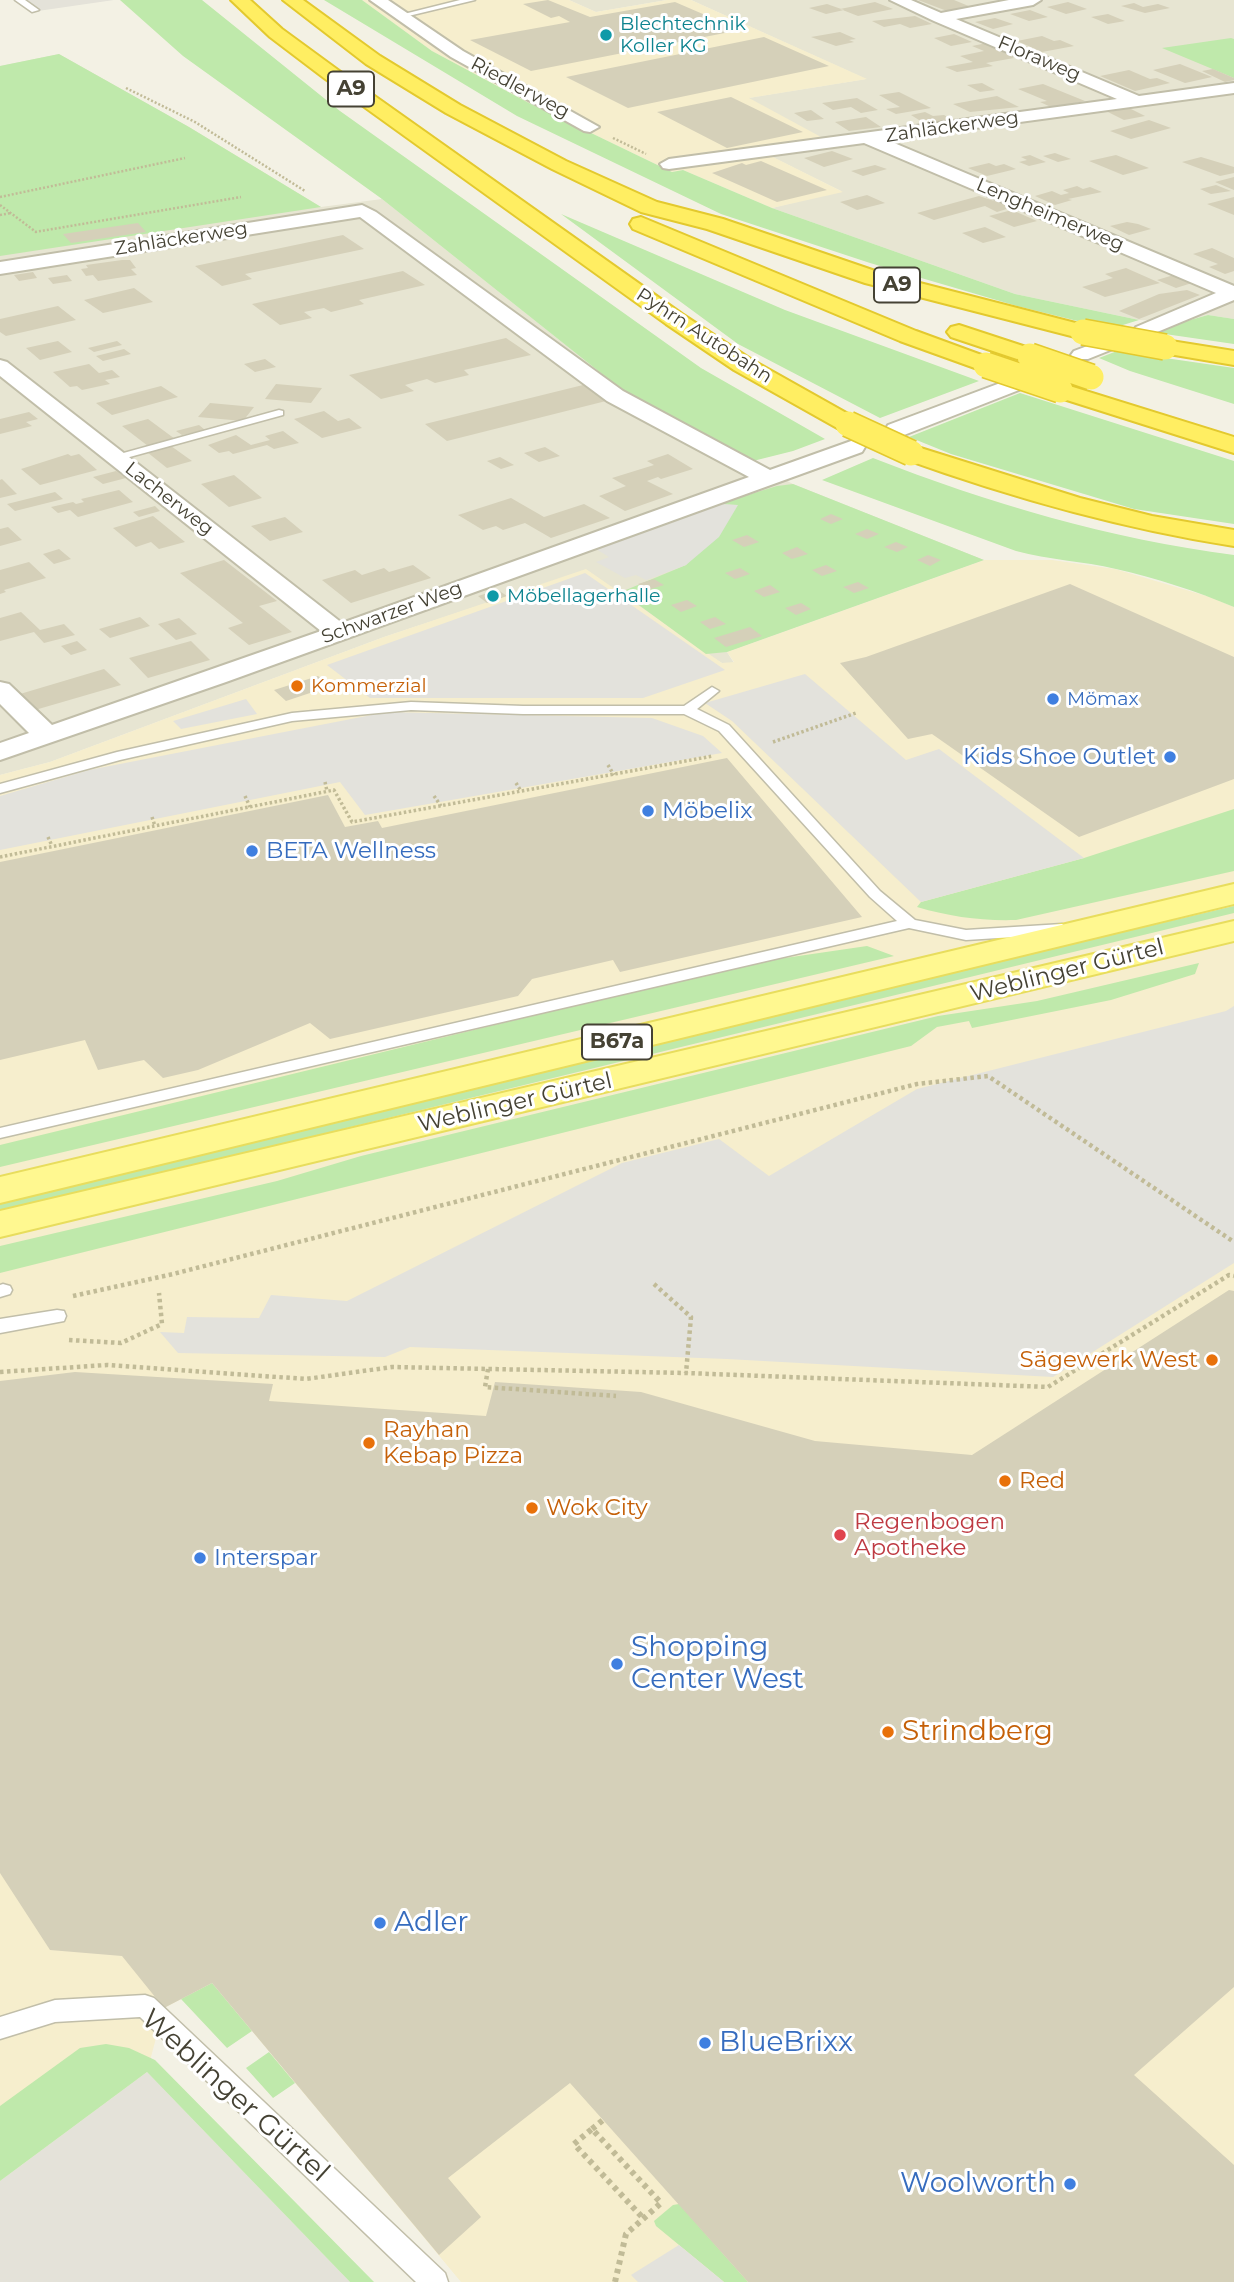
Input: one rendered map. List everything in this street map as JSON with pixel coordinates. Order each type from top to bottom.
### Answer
[{"type":"highway","name":"Pyhrn Autobahn","points":[[240,0],[276,33],[331,74],[674,319],[851,435],[1019,490],[1138,520],[1234,538]]},
{"type":"highway","points":[[261,0],[297,31],[406,104]]},
{"type":"highway","name":"A9","points":[[292,0],[373,60],[453,109],[559,165],[649,207],[715,224],[1085,355],[1165,347],[1234,358]]},
{"type":"highway","points":[[428,118],[503,158],[678,240],[908,336],[1060,390],[1228,444]]},
{"type":"highway","points":[[649,207],[698,231],[814,278],[1017,352],[1085,355],[1234,421]]},
{"type":"main road","name":"Weblinger Gürtel","points":[[0,1190],[1234,894]]},
{"type":"main road","name":"Weblinger Gürtel","points":[[0,1224],[1234,931]]},
{"type":"street","name":"Riedlerweg","points":[[378,0],[457,54],[590,127]]},
{"type":"street","name":"Floraweg","points":[[898,0],[1138,102]]},
{"type":"street","name":"Floraweg","points":[[939,18],[1032,0]]},
{"type":"street","name":"Zahläckerweg","points":[[669,164],[1234,88]]},
{"type":"street","name":"Lengheimerweg","points":[[867,138],[1233,293]]},
{"type":"street","name":"Zahläckerweg","points":[[0,268],[336,215],[365,213],[615,396],[766,477]]},
{"type":"street","points":[[1143,331],[1233,293]]},
{"type":"street","points":[[1085,355],[1106,345]]},
{"type":"street","name":"Lacherweg","points":[[0,366],[338,632]]},
{"type":"street","points":[[896,430],[1011,385]]},
{"type":"street","name":"Schwarzer Weg","points":[[0,752],[766,477],[851,435]]},
{"type":"street","points":[[0,691],[48,736]]},
{"type":"lane","points":[[19,0],[35,10]]},
{"type":"lane","points":[[400,16],[471,0]]},
{"type":"lane","points":[[115,457],[279,413]]},
{"type":"lane","points":[[687,710],[712,691]]},
{"type":"lane","name":"Weblinger Gürtel","points":[[0,789],[117,756],[292,717],[411,706],[523,710],[687,710],[724,728],[875,894],[909,923],[966,935],[1101,926]]},
{"type":"lane","points":[[0,1133],[909,923]]},
{"type":"lane","points":[[0,1326],[57,1316]]},
{"type":"lane","name":"Weblinger Gürtel","points":[[0,2028],[55,2011],[145,2006],[435,2282]]},
{"type":"path","points":[[126,88],[195,122],[318,199],[336,215]]},
{"type":"path","name":"Riedlerweg","points":[[590,127],[669,164]]},
{"type":"path","points":[[0,197],[185,158]]},
{"type":"path","points":[[24,233],[241,197]]},
{"type":"path","points":[[0,205],[66,257]]},
{"type":"path","points":[[0,215],[11,213]]},
{"type":"path","points":[[0,857],[334,790],[352,822],[743,750],[856,713]]},
{"type":"path","points":[[608,765],[614,775]]},
{"type":"path","points":[[325,782],[327,791]]},
{"type":"path","points":[[516,783],[521,791]]},
{"type":"path","points":[[245,796],[250,807]]},
{"type":"path","points":[[434,796],[441,806]]},
{"type":"path","points":[[152,817],[155,826]]},
{"type":"path","points":[[48,837],[51,846]]},
{"type":"path","points":[[66,1297],[186,1270],[917,1084],[988,1076],[1234,1242]]},
{"type":"path","points":[[0,1372],[107,1365],[295,1379],[392,1367],[686,1373],[1048,1387],[1229,1275],[1234,1276]]},
{"type":"path","points":[[654,1284],[691,1317],[686,1373]]},
{"type":"path","points":[[60,1340],[121,1343],[162,1324],[159,1293]]},
{"type":"path","points":[[488,1369],[485,1387],[616,1395]]},
{"type":"path","points":[[603,2120],[574,2144],[643,2218]]},
{"type":"path","points":[[592,2129],[661,2203],[626,2234],[615,2282]]},
{"type":"shaded area","points":[[13,0],[114,0],[31,12]]},
{"type":"shaded area","points":[[362,0],[569,0],[596,12],[667,0],[691,0],[867,79],[749,98],[834,144],[769,155],[843,192],[772,208],[683,170],[672,172],[529,103],[432,51]]},
{"type":"shaded area","points":[[569,0],[667,0],[596,12]]},
{"type":"shaded area","points":[[691,0],[1234,0],[1234,319],[1208,315],[1183,322],[1139,320],[1015,294],[772,208],[841,191],[768,155],[748,98],[866,79]]},
{"type":"shaded area","points":[[59,54],[189,127],[321,207],[382,199],[636,401],[793,484],[984,560],[727,652],[734,663],[722,663],[706,654],[586,570],[384,637],[50,762],[0,775],[0,66]]},
{"type":"shaded area","points":[[718,504],[738,505],[719,537],[686,565],[646,580],[636,575],[625,578],[596,562],[609,557],[596,549]]},
{"type":"shaded area","points":[[984,560],[1052,560],[1115,569],[1210,597],[1234,607],[1234,2282],[461,2282],[212,1983],[164,2008],[147,2072],[0,2181],[0,775],[50,762],[384,637],[586,569],[722,663],[734,662],[727,652]]},
{"type":"shaded area","points":[[585,573],[725,670],[643,698],[370,698],[327,665]]},
{"type":"shaded area","points":[[805,674],[906,760],[939,749],[1084,858],[921,902],[732,721],[705,703]]},
{"type":"shaded area","points":[[246,699],[257,714],[181,729],[173,721]]},
{"type":"shaded area","points":[[387,712],[652,718],[703,736],[722,753],[365,815],[340,782],[0,850],[0,796],[89,770]]},
{"type":"shaded area","points":[[1234,1006],[1234,1263],[1053,1377],[727,1359],[410,1347],[385,1357],[178,1353],[160,1332],[184,1333],[187,1317],[259,1318],[271,1295],[347,1301],[622,1163],[719,1139],[769,1176],[917,1089],[1226,1011]]},
{"type":"shaded area","points":[[147,2072],[350,2282],[0,2282],[0,2181]]},
{"type":"shaded area","points":[[679,2245],[724,2282],[638,2282],[631,2275]]},
{"type":"green space","points":[[120,0],[202,0],[340,111],[701,368],[825,439],[793,451],[753,461],[636,401],[382,199],[183,56]]},
{"type":"green space","points":[[324,0],[362,0],[432,51],[529,103],[672,172],[683,170],[772,208],[1015,294],[1139,320],[1110,329],[1017,306],[870,263],[721,214],[517,116]]},
{"type":"green space","points":[[1234,39],[1234,78],[1162,48]]},
{"type":"green space","points":[[59,54],[189,127],[321,207],[0,256],[0,66]]},
{"type":"green space","points":[[561,214],[785,310],[979,381],[880,418],[738,344]]},
{"type":"green space","points":[[1208,315],[1234,319],[1234,344],[1158,333],[1183,322]]},
{"type":"green space","points":[[1117,351],[1234,368],[1234,404],[1130,371],[1099,358]]},
{"type":"green space","points":[[1020,393],[1234,461],[1234,524],[1134,509],[951,454],[909,437]]},
{"type":"green space","points":[[873,458],[960,490],[1050,517],[1141,539],[1234,555],[1234,607],[1176,585],[1104,566],[1016,551],[822,480]]},
{"type":"green space","points":[[793,484],[984,560],[727,652],[706,654],[621,592],[686,565],[737,505],[718,504],[777,486]]},
{"type":"green space","points":[[1234,809],[1234,871],[1016,920],[966,918],[917,907],[921,902],[1084,858]]},
{"type":"green space","points":[[1234,906],[1234,913],[0,1212],[0,1200]]},
{"type":"green space","points":[[867,946],[894,956],[0,1167],[0,1145],[663,984],[778,959]]},
{"type":"green space","points":[[1199,963],[1195,974],[1111,1000],[972,1028],[969,1021],[937,1027],[911,1046],[0,1273],[0,1246],[277,1181],[361,1156],[938,1016],[1037,1001]]},
{"type":"green space","points":[[212,1983],[252,2031],[227,2048],[181,1999]]},
{"type":"green space","points":[[106,2044],[129,2048],[155,2060],[374,2282],[350,2282],[147,2072],[0,2181],[0,2106],[80,2048]]},
{"type":"green space","points":[[269,2052],[295,2083],[273,2098],[246,2068]]},
{"type":"green space","points":[[679,2204],[748,2282],[724,2282],[656,2226],[654,2221],[673,2205]]},
{"type":"building","name":"Blechtechnik Koller KG","points":[[548,0],[590,17],[675,2],[740,30],[531,71],[470,40],[570,22],[559,16],[551,18],[523,4]]},
{"type":"building","points":[[918,0],[954,0],[971,7],[947,11]]},
{"type":"building","points":[[875,2],[893,9],[858,16],[840,9]]},
{"type":"building","points":[[1068,2],[1087,9],[1066,14],[1047,7]]},
{"type":"building","points":[[1134,3],[1143,7],[1158,4],[1170,8],[1145,13],[1121,6]]},
{"type":"building","points":[[827,4],[844,10],[826,14],[809,8]]},
{"type":"building","points":[[1030,10],[1048,17],[1029,21],[1010,14]]},
{"type":"building","points":[[1108,14],[1125,21],[1108,24],[1091,17]]},
{"type":"building","points":[[915,16],[932,24],[910,28],[900,24],[884,27],[872,21]]},
{"type":"building","points":[[995,18],[1013,24],[993,29],[975,22]]},
{"type":"building","points":[[840,32],[856,39],[849,40],[854,42],[836,46],[811,37]]},
{"type":"building","points":[[954,34],[972,42],[951,46],[934,38]]},
{"type":"building","points":[[1042,36],[1074,46],[1042,52],[1017,41]]},
{"type":"building","points":[[764,37],[829,66],[628,108],[566,77]]},
{"type":"building","points":[[987,43],[1014,58],[986,63],[993,66],[957,72],[945,67],[973,62],[960,56],[984,51],[972,46]]},
{"type":"building","points":[[1180,64],[1212,77],[1185,83],[1153,70]]},
{"type":"building","points":[[1213,69],[1234,80],[1225,82],[1202,71]]},
{"type":"building","points":[[1129,70],[1150,79],[1157,78],[1170,83],[1135,91],[1100,76]]},
{"type":"building","points":[[982,83],[995,90],[980,92],[967,85]]},
{"type":"building","points":[[1043,84],[1085,101],[1053,108],[1040,102],[1047,101],[1018,89]]},
{"type":"building","points":[[899,92],[931,108],[896,114],[886,109],[900,107],[879,95]]},
{"type":"building","points":[[997,96],[1019,107],[970,112],[953,104]]},
{"type":"building","points":[[731,97],[803,132],[727,148],[657,112]]},
{"type":"building","points":[[857,98],[878,110],[861,113],[851,107],[833,110],[822,103]]},
{"type":"building","points":[[1129,108],[1145,116],[1124,120],[1108,112]]},
{"type":"building","points":[[811,110],[824,119],[807,121],[794,113]]},
{"type":"building","points":[[925,112],[933,116],[944,115],[955,121],[927,125],[911,115]]},
{"type":"building","points":[[866,117],[881,127],[849,131],[835,122]]},
{"type":"building","points":[[1149,120],[1171,128],[1131,139],[1110,131]]},
{"type":"building","points":[[832,151],[853,159],[824,167],[804,158]]},
{"type":"building","points":[[1055,153],[1071,159],[1058,162],[1043,156]]},
{"type":"building","points":[[1030,155],[1046,162],[1029,166],[1019,162],[1027,160],[1021,157]]},
{"type":"building","points":[[1116,155],[1149,168],[1123,175],[1089,161]]},
{"type":"building","points":[[1201,157],[1234,167],[1234,173],[1220,176],[1182,162]]},
{"type":"building","points":[[761,161],[827,190],[777,202],[712,173],[742,163],[746,165]]},
{"type":"building","points":[[989,163],[996,166],[1004,164],[1016,169],[987,176],[968,168]]},
{"type":"building","points":[[875,165],[887,169],[863,176],[851,171]]},
{"type":"building","points":[[1234,177],[1234,190],[1215,182]]},
{"type":"building","points":[[1216,185],[1231,191],[1211,194],[1200,189]]},
{"type":"building","points":[[1077,186],[1102,192],[1068,199],[1072,200],[1055,205],[1035,196],[1052,191],[1061,195],[1069,193],[1063,190]]},
{"type":"building","points":[[867,195],[885,203],[857,210],[840,202]]},
{"type":"building","points":[[979,196],[1013,207],[997,212],[985,206],[934,220],[917,213]]},
{"type":"building","points":[[1234,197],[1234,215],[1207,204]]},
{"type":"building","points":[[1012,210],[1037,221],[1014,227],[989,216]]},
{"type":"building","points":[[1127,222],[1151,229],[1129,235],[1110,226]]},
{"type":"building","points":[[138,223],[146,232],[71,243],[63,234]]},
{"type":"building","points":[[985,227],[1006,237],[983,243],[962,233]]},
{"type":"building","points":[[343,235],[364,249],[245,274],[252,279],[222,286],[195,266]]},
{"type":"building","points":[[1212,248],[1234,258],[1234,271],[1225,274],[1209,267],[1218,264],[1193,254]]},
{"type":"building","points":[[130,260],[136,268],[131,269],[137,275],[98,281],[93,275],[86,276],[81,269],[88,268],[86,265]]},
{"type":"building","points":[[1126,268],[1160,283],[1105,297],[1082,287],[1113,278],[1105,274]]},
{"type":"building","points":[[403,271],[425,285],[359,300],[364,304],[331,312],[324,308],[304,312],[312,318],[280,325],[252,304]]},
{"type":"building","points":[[33,272],[37,278],[19,281],[14,275]]},
{"type":"building","points":[[1177,274],[1195,282],[1176,288],[1157,280]]},
{"type":"building","points":[[67,275],[72,281],[53,284],[48,278]]},
{"type":"building","points":[[134,288],[153,302],[103,313],[84,300]]},
{"type":"building","points":[[1187,290],[1200,295],[1139,319],[1119,311],[1159,294]]},
{"type":"building","points":[[58,306],[76,320],[6,336],[0,332],[0,319]]},
{"type":"building","points":[[506,338],[531,355],[464,370],[469,375],[435,383],[427,379],[405,385],[414,391],[381,399],[349,375]]},
{"type":"building","points":[[58,341],[72,352],[40,360],[26,348]]},
{"type":"building","points":[[117,341],[122,345],[94,352],[88,348]]},
{"type":"building","points":[[124,349],[131,354],[103,361],[96,356]]},
{"type":"building","points":[[265,359],[276,367],[255,372],[244,364]]},
{"type":"building","points":[[89,364],[99,373],[112,370],[120,377],[105,380],[110,384],[82,390],[77,386],[70,387],[53,372]]},
{"type":"building","points":[[276,384],[322,388],[311,403],[265,399]]},
{"type":"building","points":[[583,385],[606,401],[447,441],[425,424]]},
{"type":"building","points":[[161,386],[178,397],[112,415],[96,403]]},
{"type":"building","points":[[210,403],[254,407],[243,421],[198,417]]},
{"type":"building","points":[[324,411],[338,421],[349,418],[362,428],[322,438],[294,419]]},
{"type":"building","points":[[29,412],[38,419],[26,422],[32,426],[0,434],[0,419]]},
{"type":"building","points":[[148,419],[175,439],[148,446],[122,426]]},
{"type":"building","points":[[199,425],[205,430],[182,435],[176,431]]},
{"type":"building","points":[[283,431],[299,443],[274,449],[267,445],[233,454],[229,451],[219,453],[208,445],[236,435],[251,445],[270,440],[265,436]]},
{"type":"building","points":[[171,446],[192,461],[167,468],[147,452]]},
{"type":"building","points":[[545,447],[560,456],[539,462],[524,453]]},
{"type":"building","points":[[68,454],[79,454],[97,470],[40,485],[21,469]]},
{"type":"building","points":[[668,454],[693,469],[647,481],[673,494],[625,511],[599,496],[626,486],[612,478],[654,465],[647,461]]},
{"type":"building","points":[[500,457],[514,465],[501,469],[487,461]]},
{"type":"building","points":[[116,471],[126,478],[103,484],[93,477]]},
{"type":"building","points":[[234,475],[262,498],[229,507],[201,484]]},
{"type":"building","points":[[2,479],[17,494],[0,498]]},
{"type":"building","points":[[119,490],[133,502],[78,517],[70,510],[58,513],[51,507],[84,502],[81,499]]},
{"type":"building","points":[[55,492],[63,499],[15,511],[7,504]]},
{"type":"building","points":[[511,498],[544,517],[584,504],[610,518],[551,538],[525,523],[503,530],[496,526],[483,530],[458,515]]},
{"type":"building","points":[[155,506],[160,511],[139,517],[133,512]]},
{"type":"building","points":[[831,514],[843,519],[831,524],[820,519]]},
{"type":"building","points":[[153,516],[185,542],[159,549],[151,542],[136,547],[113,528]]},
{"type":"building","points":[[285,517],[303,532],[270,541],[251,526]]},
{"type":"building","points":[[8,527],[22,540],[0,546],[0,529]]},
{"type":"building","points":[[867,529],[879,534],[867,539],[855,534]]},
{"type":"building","points":[[747,535],[759,542],[744,547],[732,540]]},
{"type":"building","points":[[896,542],[908,547],[897,552],[884,547]]},
{"type":"building","points":[[797,547],[808,554],[792,559],[782,553]]},
{"type":"building","points":[[59,549],[71,559],[54,564],[43,554]]},
{"type":"building","points":[[928,555],[941,560],[930,566],[917,560]]},
{"type":"building","points":[[224,560],[277,601],[259,606],[292,632],[249,645],[228,628],[243,623],[180,573]]},
{"type":"building","points":[[29,562],[46,578],[4,590],[6,592],[0,594],[0,570]]},
{"type":"building","points":[[413,565],[431,578],[351,603],[322,580],[355,570],[362,575],[384,568],[389,572]]},
{"type":"building","points":[[826,565],[837,571],[822,576],[812,570]]},
{"type":"building","points":[[740,568],[750,574],[735,579],[725,573]]},
{"type":"building","points":[[654,579],[664,585],[648,590],[638,584]]},
{"type":"building","points":[[858,582],[869,588],[854,593],[843,587]]},
{"type":"building","name":"Mömax","points":[[1070,584],[1234,657],[1234,779],[1079,837],[932,734],[908,739],[840,663],[866,657]]},
{"type":"building","points":[[770,585],[780,592],[764,597],[754,591]]},
{"type":"building","name":"Möbellagerhalle","points":[[498,590],[507,596],[487,603],[478,596]]},
{"type":"building","points":[[687,600],[697,606],[681,612],[671,605]]},
{"type":"building","points":[[801,603],[811,609],[796,615],[785,608]]},
{"type":"building","points":[[21,612],[40,630],[64,624],[75,635],[44,643],[34,632],[0,641],[0,618]]},
{"type":"building","points":[[140,617],[150,626],[110,638],[99,629]]},
{"type":"building","points":[[715,617],[726,624],[710,629],[700,622]]},
{"type":"building","points":[[179,618],[197,634],[176,640],[158,624]]},
{"type":"building","points":[[750,627],[762,636],[726,647],[714,638]]},
{"type":"building","points":[[77,641],[87,650],[71,655],[61,646]]},
{"type":"building","points":[[191,641],[210,660],[148,678],[129,658]]},
{"type":"building","points":[[104,669],[121,685],[35,710],[20,694]]},
{"type":"building","points":[[318,676],[331,686],[286,701],[274,690]]},
{"type":"building","points":[[727,758],[862,917],[620,972],[613,960],[532,979],[518,996],[330,1039],[310,1023],[198,1070],[163,1078],[144,1060],[98,1070],[85,1040],[0,1060],[0,862],[328,795],[345,827],[378,821],[382,828]]},
{"type":"building","name":"Shopping Center West","points":[[1229,1290],[1234,1291],[1234,1987],[1134,2075],[1234,2165],[1234,2282],[748,2282],[570,2083],[448,2178],[481,2217],[439,2255],[212,1983],[164,2008],[122,1956],[50,1950],[0,1873],[0,1381],[75,1372],[273,1384],[269,1401],[486,1416],[495,1382],[641,1392],[815,1441],[972,1455]]},
{"type":"place","name":"Blechtechnik Koller KG","points":[[606,35]]},
{"type":"place","name":"Möbellagerhalle","points":[[493,596]]},
{"type":"place","name":"Kommerzial","points":[[297,686]]},
{"type":"place","name":"Mömax","points":[[1053,699]]},
{"type":"place","name":"Kids Shoe Outlet","points":[[1170,757]]},
{"type":"place","name":"Möbelix","points":[[648,811]]},
{"type":"place","name":"BETA Wellness","points":[[252,851]]},
{"type":"place","name":"Sägewerk West","points":[[1212,1360]]},
{"type":"place","name":"Rayhan Kebap Pizza","points":[[369,1443]]},
{"type":"place","name":"Red","points":[[1005,1481]]},
{"type":"place","name":"Wok City","points":[[532,1508]]},
{"type":"place","name":"Regenbogen Apotheke","points":[[840,1535]]},
{"type":"place","name":"Interspar","points":[[200,1558]]},
{"type":"place","name":"Shopping Center West","points":[[617,1664]]},
{"type":"place","name":"Strindberg","points":[[888,1732]]},
{"type":"place","name":"Adler","points":[[380,1923]]},
{"type":"place","name":"BlueBrixx","points":[[705,2043]]},
{"type":"place","name":"Woolworth","points":[[1070,2184]]}]
